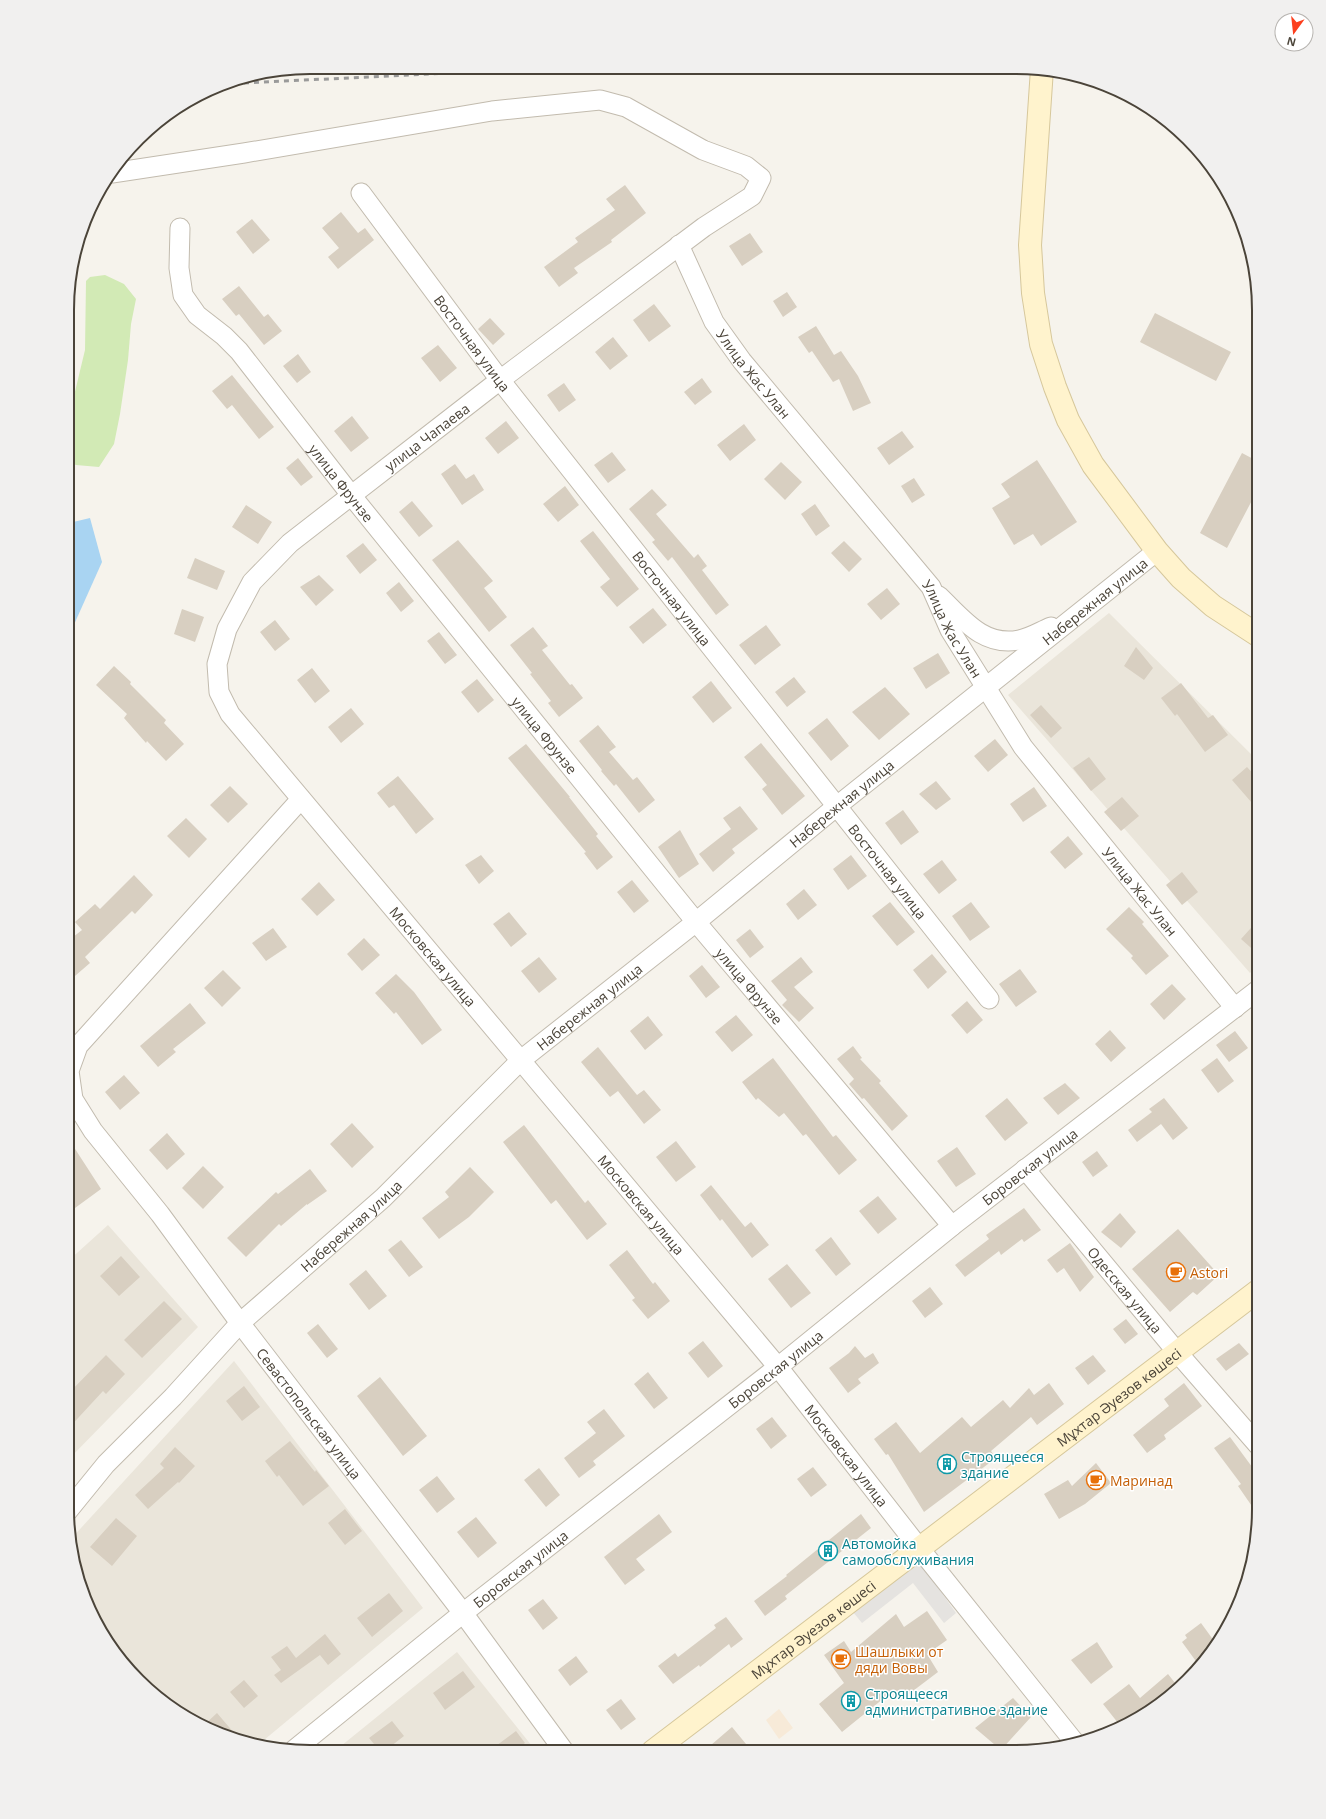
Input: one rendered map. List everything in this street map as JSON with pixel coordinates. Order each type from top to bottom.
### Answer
[{"type":"main road","points":[[1042,76],[1030,245],[1033,293],[1041,344],[1068,420],[1093,465],[1157,551],[1181,578],[1213,606],[1252,631]]},
{"type":"main road","name":"Мұхтар Әуезов көшесі","points":[[661,1745],[1252,1295]]},
{"type":"street","name":"улица Чапаева","points":[[119,172],[244,153],[492,111],[600,100],[626,107],[703,150],[746,166],[761,178],[752,196],[679,245],[500,380],[290,543],[252,582],[227,629],[217,664]]},
{"type":"street","name":"Восточная улица","points":[[362,193],[500,380],[989,999]]},
{"type":"street","name":"улица Фрунзе","points":[[180,228],[179,268],[183,295],[197,315],[224,336],[239,351],[351,495],[696,922],[952,1226]]},
{"type":"street","name":"Улица Жас Улан","points":[[679,245],[714,322],[742,361],[932,587],[950,630],[1023,747],[1235,1008]]},
{"type":"street","name":"Набережная улица","points":[[74,1503],[106,1464],[173,1397],[240,1324],[383,1198],[521,1060],[696,922],[837,806],[1157,551]]},
{"type":"street","points":[[932,587],[963,620],[984,637],[1002,642],[1021,640],[1074,617]]},
{"type":"street","name":"Московская улица","points":[[217,664],[219,692],[230,714],[778,1367],[920,1549],[1071,1738]]},
{"type":"street","name":"Севастопольская улица","points":[[74,1057],[78,1046],[301,799]]},
{"type":"street","name":"Боровская улица","points":[[301,1744],[463,1613],[778,1367],[952,1226],[1252,995]]},
{"type":"street","name":"Севастопольская улица","points":[[74,1101],[93,1131],[160,1214],[240,1324],[463,1613],[560,1745]]},
{"type":"street","name":"Одесская улица","points":[[1025,1170],[1177,1352],[1252,1438]]},
{"type":"shaded area","points":[[1109,613],[1252,755],[1252,971],[1250,973],[1008,695]]},
{"type":"shaded area","points":[[108,1225],[198,1327],[74,1454],[74,1256]]},
{"type":"shaded area","points":[[234,1361],[423,1608],[264,1740],[249,1737],[205,1721],[179,1705],[154,1687],[132,1665],[98,1614],[82,1570],[76,1534]]},
{"type":"shaded area","points":[[919,1561],[956,1613],[944,1623],[913,1583],[862,1623],[853,1612]]},
{"type":"shaded area","points":[[457,1652],[531,1745],[342,1745]]},
{"type":"shaded area","points":[[779,1709],[793,1728],[779,1739],[766,1720]]},
{"type":"green space","points":[[105,275],[124,284],[136,299],[131,324],[128,360],[120,414],[114,444],[99,467],[74,464],[74,396],[85,350],[86,281],[90,277]]},
{"type":"water","points":[[90,518],[102,562],[74,625],[74,522]]},
{"type":"building","points":[[625,185],[646,213],[611,240],[612,242],[574,268],[578,273],[559,287],[544,267],[578,242],[575,238],[615,210],[606,199]]},
{"type":"building","points":[[341,212],[358,233],[365,228],[374,240],[338,269],[328,257],[339,248],[322,228]]},
{"type":"building","points":[[252,219],[270,240],[253,254],[236,232]]},
{"type":"building","points":[[750,233],[763,252],[742,266],[729,246]]},
{"type":"building","points":[[239,286],[264,317],[268,314],[282,331],[264,345],[239,314],[236,316],[222,299]]},
{"type":"building","points":[[787,292],[797,307],[783,317],[773,301]]},
{"type":"building","points":[[654,304],[671,326],[649,342],[633,320]]},
{"type":"building","points":[[1155,313],[1231,352],[1216,381],[1140,342]]},
{"type":"building","points":[[490,318],[505,334],[493,345],[478,329]]},
{"type":"building","points":[[816,326],[834,355],[841,351],[858,376],[871,403],[853,411],[839,379],[833,382],[812,351],[809,353],[798,337]]},
{"type":"building","points":[[613,337],[628,356],[610,370],[595,352]]},
{"type":"building","points":[[438,345],[457,368],[440,382],[421,358]]},
{"type":"building","points":[[298,354],[311,372],[297,383],[283,366]]},
{"type":"building","points":[[232,375],[274,427],[259,439],[232,405],[227,409],[212,391]]},
{"type":"building","points":[[702,378],[712,392],[695,405],[684,392]]},
{"type":"building","points":[[564,383],[576,400],[559,412],[547,395]]},
{"type":"building","points":[[352,416],[369,438],[351,452],[334,431]]},
{"type":"building","points":[[506,421],[519,438],[498,454],[485,438]]},
{"type":"building","points":[[744,424],[756,440],[730,461],[717,445]]},
{"type":"building","points":[[902,431],[914,447],[889,465],[877,448]]},
{"type":"building","points":[[612,452],[626,470],[608,483],[594,465]]},
{"type":"building","points":[[1242,453],[1252,458],[1252,500],[1227,548],[1200,533]]},
{"type":"building","points":[[298,458],[313,477],[301,486],[286,468]]},
{"type":"building","points":[[1037,460],[1077,522],[1041,546],[1033,534],[1014,545],[992,508],[1010,497],[1001,484]]},
{"type":"building","points":[[781,462],[802,482],[785,500],[764,479]]},
{"type":"building","points":[[455,464],[466,479],[474,474],[484,490],[462,505],[441,474]]},
{"type":"building","points":[[914,478],[925,495],[912,503],[901,486]]},
{"type":"building","points":[[565,486],[579,505],[558,522],[543,504]]},
{"type":"building","points":[[652,489],[667,505],[656,514],[694,558],[698,554],[707,566],[702,570],[729,605],[716,615],[672,557],[668,561],[652,542],[655,540],[629,509]]},
{"type":"building","points":[[412,501],[433,526],[419,537],[399,512]]},
{"type":"building","points":[[815,504],[830,526],[816,536],[801,514]]},
{"type":"building","points":[[246,505],[272,522],[258,544],[232,527]]},
{"type":"building","points":[[593,531],[639,589],[617,607],[600,587],[610,579],[580,541]]},
{"type":"building","points":[[458,540],[493,581],[484,588],[507,617],[489,632],[432,560]]},
{"type":"building","points":[[844,541],[862,559],[849,572],[831,553]]},
{"type":"building","points":[[363,543],[377,560],[360,574],[346,556]]},
{"type":"building","points":[[195,558],[225,571],[217,590],[187,578]]},
{"type":"building","points":[[319,575],[334,590],[316,606],[300,587]]},
{"type":"building","points":[[399,582],[414,601],[401,612],[386,593]]},
{"type":"building","points":[[887,588],[900,604],[881,620],[867,604]]},
{"type":"building","points":[[653,608],[667,625],[643,644],[629,627]]},
{"type":"building","points":[[182,609],[204,617],[195,642],[174,634]]},
{"type":"building","points":[[275,620],[290,639],[275,651],[260,632]]},
{"type":"building","points":[[766,625],[781,645],[755,665],[739,645]]},
{"type":"building","points":[[533,627],[548,646],[542,650],[570,685],[572,684],[583,698],[559,717],[548,703],[551,701],[530,674],[532,673],[510,645]]},
{"type":"building","points":[[439,632],[457,655],[445,664],[427,641]]},
{"type":"building","points":[[1136,647],[1153,668],[1144,680],[1124,666]]},
{"type":"building","points":[[938,653],[950,673],[926,689],[913,668]]},
{"type":"building","points":[[114,666],[166,720],[164,723],[184,744],[166,761],[147,741],[146,743],[124,718],[127,714],[96,685]]},
{"type":"building","points":[[312,668],[330,691],[315,703],[297,680]]},
{"type":"building","points":[[794,677],[806,692],[787,707],[775,692]]},
{"type":"building","points":[[477,679],[494,700],[478,713],[461,692]]},
{"type":"building","points":[[711,681],[732,708],[713,723],[692,697]]},
{"type":"building","points":[[1181,683],[1208,718],[1213,715],[1228,735],[1205,752],[1177,714],[1175,716],[1161,698]]},
{"type":"building","points":[[885,687],[910,714],[879,740],[852,712]]},
{"type":"building","points":[[1041,705],[1062,728],[1051,738],[1030,715]]},
{"type":"building","points":[[351,708],[364,724],[341,743],[328,727]]},
{"type":"building","points":[[827,718],[849,746],[831,761],[808,733]]},
{"type":"building","points":[[598,725],[616,747],[609,752],[633,780],[637,777],[655,800],[639,813],[616,784],[614,786],[601,771],[602,770],[579,741]]},
{"type":"building","points":[[995,739],[1008,755],[988,772],[974,756]]},
{"type":"building","points":[[761,743],[805,796],[782,815],[762,789],[767,785],[744,757]]},
{"type":"building","points":[[526,744],[570,797],[598,834],[596,836],[613,857],[597,870],[584,853],[586,852],[508,758]]},
{"type":"building","points":[[1089,757],[1106,779],[1091,791],[1073,768]]},
{"type":"building","points":[[1247,767],[1252,772],[1252,803],[1232,780]]},
{"type":"building","points":[[398,776],[434,819],[416,834],[394,805],[389,808],[377,793]]},
{"type":"building","points":[[936,781],[951,799],[936,810],[919,794]]},
{"type":"building","points":[[230,786],[248,804],[228,823],[210,805]]},
{"type":"building","points":[[1034,787],[1047,806],[1023,822],[1010,804]]},
{"type":"building","points":[[1122,797],[1139,816],[1121,831],[1104,812]]},
{"type":"building","points":[[740,806],[758,829],[732,849],[735,853],[713,872],[699,854],[731,829],[723,818]]},
{"type":"building","points":[[903,810],[919,832],[901,845],[885,823]]},
{"type":"building","points":[[186,818],[207,839],[189,858],[167,836]]},
{"type":"building","points":[[680,830],[699,864],[679,878],[658,847]]},
{"type":"building","points":[[1068,836],[1083,854],[1065,869],[1050,852]]},
{"type":"building","points":[[481,855],[494,871],[479,884],[465,865]]},
{"type":"building","points":[[851,855],[867,876],[848,890],[833,869]]},
{"type":"building","points":[[942,860],[957,880],[939,894],[923,874]]},
{"type":"building","points":[[1182,872],[1198,892],[1182,905],[1166,885]]},
{"type":"building","points":[[134,875],[153,895],[135,914],[132,911],[85,957],[90,963],[74,977],[74,936],[82,930],[75,922],[95,904],[100,909]]},
{"type":"building","points":[[632,880],[649,901],[634,913],[617,892]]},
{"type":"building","points":[[319,882],[335,900],[317,916],[301,899]]},
{"type":"building","points":[[804,889],[817,905],[798,920],[786,904]]},
{"type":"building","points":[[890,902],[915,932],[897,946],[872,916]]},
{"type":"building","points":[[971,902],[990,927],[970,941],[952,916]]},
{"type":"building","points":[[1129,907],[1144,922],[1142,924],[1169,956],[1146,975],[1131,958],[1133,956],[1106,929]]},
{"type":"building","points":[[509,912],[527,934],[511,947],[493,924]]},
{"type":"building","points":[[1252,927],[1252,949],[1241,939]]},
{"type":"building","points":[[273,928],[287,947],[266,961],[252,943]]},
{"type":"building","points":[[750,929],[764,947],[750,958],[736,940]]},
{"type":"building","points":[[364,938],[380,955],[362,971],[347,954]]},
{"type":"building","points":[[932,954],[947,972],[928,989],[913,970]]},
{"type":"building","points":[[539,957],[557,979],[539,993],[521,971]]},
{"type":"building","points":[[801,957],[813,972],[794,987],[814,1008],[799,1022],[782,1005],[787,1000],[771,981]]},
{"type":"building","points":[[702,965],[720,987],[706,998],[689,976]]},
{"type":"building","points":[[1020,969],[1037,992],[1016,1007],[999,984]]},
{"type":"building","points":[[223,970],[241,988],[222,1007],[204,988]]},
{"type":"building","points":[[396,974],[414,992],[442,1030],[422,1045],[396,1012],[394,1014],[375,993]]},
{"type":"building","points":[[1172,984],[1186,999],[1164,1020],[1150,1004]]},
{"type":"building","points":[[967,1001],[983,1020],[967,1034],[951,1015]]},
{"type":"building","points":[[190,1003],[206,1023],[173,1049],[176,1052],[158,1067],[140,1046]]},
{"type":"building","points":[[736,1015],[753,1035],[732,1052],[715,1032]]},
{"type":"building","points":[[648,1016],[663,1035],[645,1050],[630,1031]]},
{"type":"building","points":[[1110,1030],[1126,1048],[1111,1062],[1095,1044]]},
{"type":"building","points":[[1235,1031],[1248,1048],[1229,1062],[1216,1045]]},
{"type":"building","points":[[853,1046],[862,1058],[860,1059],[881,1081],[879,1083],[908,1116],[892,1131],[864,1098],[862,1099],[849,1084],[854,1079],[837,1059]]},
{"type":"building","points":[[598,1047],[637,1095],[644,1090],[661,1110],[644,1124],[618,1091],[610,1097],[581,1062]]},
{"type":"building","points":[[773,1058],[833,1137],[836,1135],[857,1160],[839,1175],[806,1134],[803,1136],[784,1113],[779,1117],[758,1098],[756,1100],[742,1082]]},
{"type":"building","points":[[1217,1058],[1234,1081],[1218,1093],[1201,1070]]},
{"type":"building","points":[[124,1075],[140,1093],[120,1110],[105,1092]]},
{"type":"building","points":[[1065,1083],[1080,1098],[1058,1115],[1043,1098]]},
{"type":"building","points":[[1007,1098],[1028,1123],[1005,1141],[985,1116]]},
{"type":"building","points":[[1164,1098],[1188,1128],[1173,1140],[1161,1124],[1137,1142],[1128,1130],[1152,1112],[1149,1109]]},
{"type":"building","points":[[352,1123],[374,1147],[352,1168],[330,1144]]},
{"type":"building","points":[[524,1125],[585,1203],[588,1200],[607,1224],[587,1240],[556,1200],[551,1204],[503,1142]]},
{"type":"building","points":[[167,1133],[185,1154],[167,1170],[149,1150]]},
{"type":"building","points":[[676,1141],[696,1167],[676,1182],[656,1157]]},
{"type":"building","points":[[74,1147],[101,1189],[75,1208],[74,1207]]},
{"type":"building","points":[[957,1147],[976,1174],[956,1187],[937,1161]]},
{"type":"building","points":[[1097,1151],[1108,1166],[1093,1177],[1082,1162]]},
{"type":"building","points":[[203,1166],[224,1187],[203,1209],[182,1188]]},
{"type":"building","points":[[470,1167],[494,1192],[469,1217],[439,1239],[422,1218],[449,1197],[445,1192]]},
{"type":"building","points":[[310,1169],[327,1191],[307,1204],[281,1226],[279,1224],[246,1257],[227,1238],[276,1192],[278,1194]]},
{"type":"building","points":[[711,1185],[745,1227],[751,1222],[769,1245],[752,1258],[722,1219],[720,1221],[700,1195]]},
{"type":"building","points":[[878,1196],[897,1219],[878,1234],[859,1211]]},
{"type":"building","points":[[1024,1208],[1041,1230],[1024,1242],[1022,1239],[1001,1255],[999,1251],[965,1277],[955,1265],[989,1239],[986,1235]]},
{"type":"building","points":[[1120,1213],[1136,1232],[1121,1248],[1101,1232]]},
{"type":"building","name":"Astori","points":[[1178,1229],[1219,1275],[1197,1295],[1193,1292],[1170,1312],[1132,1269]]},
{"type":"building","points":[[831,1237],[851,1264],[836,1276],[815,1250]]},
{"type":"building","points":[[401,1240],[423,1267],[409,1277],[388,1250]]},
{"type":"building","points":[[1070,1243],[1094,1277],[1080,1292],[1064,1268],[1057,1273],[1047,1260]]},
{"type":"building","points":[[627,1250],[653,1284],[655,1282],[670,1301],[648,1319],[632,1300],[635,1298],[609,1265]]},
{"type":"building","points":[[121,1256],[140,1277],[119,1296],[100,1276]]},
{"type":"building","points":[[787,1264],[811,1293],[791,1308],[768,1279]]},
{"type":"building","points":[[366,1270],[387,1296],[369,1310],[349,1284]]},
{"type":"building","points":[[930,1287],[943,1304],[925,1318],[912,1301]]},
{"type":"building","points":[[164,1301],[182,1319],[142,1358],[124,1340]]},
{"type":"building","points":[[1126,1319],[1138,1334],[1125,1344],[1113,1329]]},
{"type":"building","points":[[318,1324],[338,1349],[327,1358],[307,1333]]},
{"type":"building","points":[[703,1341],[723,1366],[708,1378],[688,1353]]},
{"type":"building","points":[[1239,1343],[1249,1354],[1226,1371],[1216,1359]]},
{"type":"building","points":[[855,1346],[865,1358],[873,1353],[879,1363],[858,1379],[861,1383],[848,1393],[829,1368],[849,1353]]},
{"type":"building","points":[[106,1355],[125,1374],[106,1394],[103,1391],[74,1422],[74,1388]]},
{"type":"building","points":[[1093,1355],[1106,1371],[1088,1385],[1075,1368]]},
{"type":"building","points":[[648,1372],[668,1398],[654,1409],[634,1384]]},
{"type":"building","points":[[380,1377],[427,1436],[403,1456],[357,1396]]},
{"type":"building","points":[[1049,1383],[1064,1404],[1037,1425],[1031,1417],[991,1451],[996,1458],[924,1512],[888,1454],[886,1455],[874,1439],[896,1422],[920,1453],[962,1417],[971,1427],[1003,1400],[1010,1408],[1029,1388],[1034,1395]]},
{"type":"building","points":[[1184,1383],[1202,1406],[1164,1435],[1166,1439],[1147,1453],[1133,1435],[1169,1406],[1164,1399]]},
{"type":"building","points":[[244,1386],[260,1407],[242,1421],[226,1401]]},
{"type":"building","points":[[604,1409],[625,1436],[593,1461],[596,1465],[579,1478],[564,1458],[596,1433],[587,1422]]},
{"type":"building","points":[[772,1417],[787,1436],[771,1449],[756,1429]]},
{"type":"building","points":[[1230,1437],[1252,1467],[1252,1506],[1238,1486],[1241,1484],[1214,1448]]},
{"type":"building","points":[[290,1441],[315,1472],[316,1470],[329,1486],[303,1506],[279,1475],[277,1477],[265,1461]]},
{"type":"building","points":[[175,1447],[195,1466],[179,1483],[178,1482],[148,1509],[135,1495],[164,1468],[160,1464]]},
{"type":"building","points":[[1096,1463],[1111,1483],[1085,1504],[1059,1519],[1044,1494],[1068,1480],[1072,1486]]},
{"type":"building","points":[[813,1467],[827,1485],[811,1497],[797,1479]]},
{"type":"building","points":[[539,1468],[560,1495],[546,1507],[524,1480]]},
{"type":"building","points":[[437,1476],[455,1499],[437,1513],[419,1490]]},
{"type":"building","points":[[345,1509],[362,1531],[345,1545],[328,1523]]},
{"type":"building","points":[[659,1514],[672,1532],[636,1559],[645,1570],[625,1585],[604,1557]]},
{"type":"building","name":"Автомойка самообслуживания","points":[[861,1514],[871,1528],[785,1596],[787,1599],[765,1616],[754,1601],[787,1576],[786,1575]]},
{"type":"building","points":[[476,1517],[497,1543],[478,1558],[457,1532]]},
{"type":"building","points":[[116,1518],[137,1536],[112,1566],[90,1547]]},
{"type":"building","points":[[389,1593],[403,1611],[372,1637],[357,1618]]},
{"type":"building","points":[[543,1599],[558,1618],[543,1630],[528,1610]]},
{"type":"building","points":[[927,1611],[947,1640],[927,1654],[938,1672],[901,1700],[894,1690],[842,1732],[819,1704],[844,1683],[824,1655],[844,1641],[851,1652],[896,1614],[904,1627]]},
{"type":"building","points":[[726,1617],[743,1639],[731,1648],[729,1644],[700,1667],[699,1665],[673,1684],[658,1666],[675,1653],[678,1657],[716,1628],[714,1625]]},
{"type":"building","points":[[1201,1623],[1213,1639],[1196,1662],[1182,1642],[1187,1638],[1185,1635]]},
{"type":"building","points":[[325,1634],[341,1654],[328,1665],[320,1655],[281,1683],[274,1675],[281,1670],[271,1657],[287,1646],[296,1658]]},
{"type":"building","points":[[1097,1642],[1113,1667],[1091,1684],[1071,1660]]},
{"type":"building","points":[[576,1656],[588,1672],[570,1686],[558,1670]]},
{"type":"building","points":[[463,1671],[475,1687],[445,1710],[433,1693]]},
{"type":"building","points":[[1168,1674],[1175,1684],[1147,1705],[1118,1722],[1103,1704],[1129,1684],[1140,1698]]},
{"type":"building","points":[[244,1680],[258,1696],[244,1708],[230,1692]]},
{"type":"building","points":[[1013,1698],[1031,1717],[1006,1745],[995,1745],[975,1728]]},
{"type":"building","points":[[621,1699],[636,1719],[621,1730],[606,1710]]},
{"type":"building","points":[[217,1713],[233,1732],[219,1727],[207,1722]]},
{"type":"building","points":[[392,1721],[404,1736],[392,1745],[375,1745],[369,1738]]},
{"type":"building","points":[[732,1727],[746,1744],[745,1745],[711,1745]]},
{"type":"building","points":[[516,1731],[525,1743],[522,1745],[497,1745]]},
{"type":"railway","points":[[246,83],[429,74]]},
{"type":"place","name":"Astori","points":[[1176,1272]]},
{"type":"place","name":"Строящееся здание","points":[[947,1464]]},
{"type":"place","name":"Маринад","points":[[1096,1480]]},
{"type":"place","name":"Автомойка самообслуживания","points":[[828,1551]]},
{"type":"place","name":"Шашлыки от дяди Вовы","points":[[841,1659]]},
{"type":"place","name":"Строящееся административное здание","points":[[851,1701]]}]
